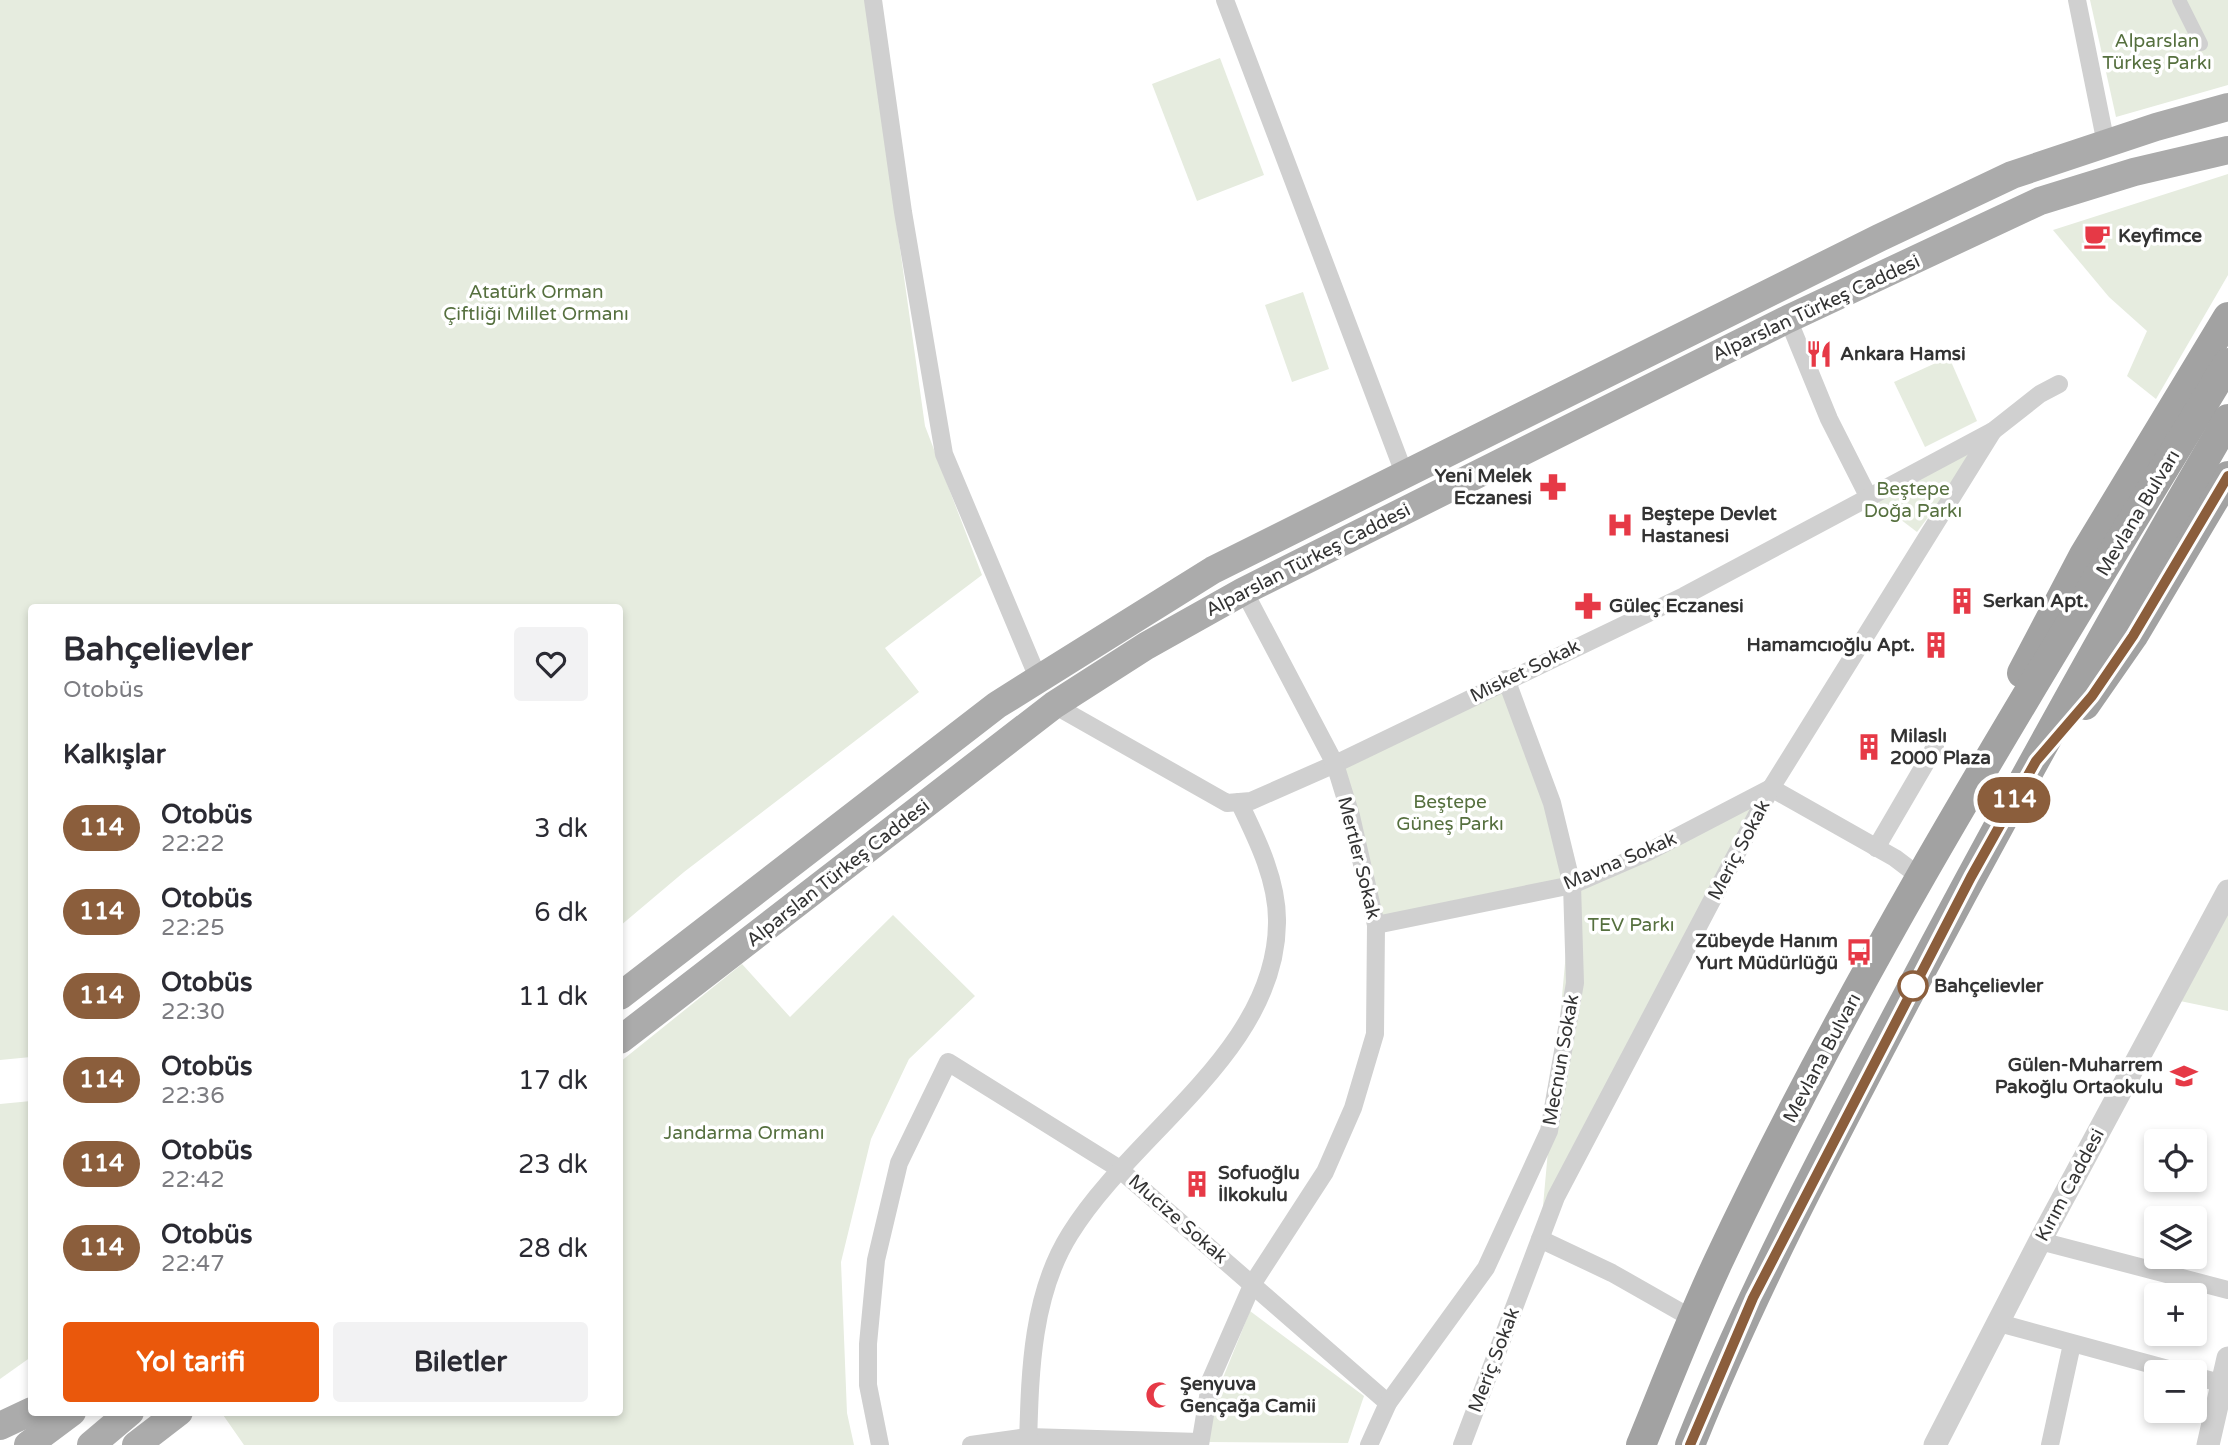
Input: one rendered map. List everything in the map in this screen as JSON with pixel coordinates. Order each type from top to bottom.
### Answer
[{"type":"highway","points":[[1975,783],[2030,654],[2065,589],[2228,317]]},
{"type":"highway","name":"Mevlana Bulvarı","points":[[1641,1445],[1693,1319],[1808,1081],[1920,877],[2228,363]]},
{"type":"highway","name":"Mevlana Bulvarı","points":[[1690,1445],[1742,1322],[1814,1176],[1971,877],[2228,419]]},
{"type":"highway","points":[[2036,761],[2092,696],[2127,646],[2228,476]]},
{"type":"main road","name":"Alparslan Türkeş Caddesi","points":[[623,994],[997,705],[1213,570],[1404,473],[2011,175],[2228,107]]},
{"type":"main road","name":"Alparslan Türkeş Caddesi","points":[[623,1038],[1054,705],[1146,646],[1244,591],[1788,318],[2039,201],[2134,172],[2227,151]]},
{"type":"main road","points":[[0,1426],[28,1413]]},
{"type":"main road","points":[[28,1445],[67,1416]]},
{"type":"main road","points":[[91,1445],[125,1416]]},
{"type":"main road","points":[[136,1445],[173,1416]]},
{"type":"street","points":[[873,0],[903,212],[944,454],[1038,678]]},
{"type":"street","points":[[1225,0],[1404,473]]},
{"type":"street","points":[[2077,0],[2106,144]]},
{"type":"street","points":[[2179,0],[2201,44]]},
{"type":"street","points":[[1788,318],[1829,419],[1869,498]]},
{"type":"street","points":[[1993,431],[2040,394],[2059,384]]},
{"type":"street","name":"Misket Sokak","points":[[1239,802],[1251,801],[1335,764],[1506,679],[1684,596],[1993,431]]},
{"type":"street","name":"Meriç Sokak","points":[[1462,1445],[1556,1197],[1771,788],[1993,431]]},
{"type":"street","name":"Mertler Sokak","points":[[1200,1443],[1211,1379],[1252,1283],[1325,1172],[1353,1108],[1374,1034],[1376,925],[1351,816],[1335,764],[1244,591]]},
{"type":"street","name":"Mecnun Sokak","points":[[1369,1445],[1388,1404],[1486,1268],[1549,1131],[1576,983],[1572,886],[1552,803],[1506,679]]},
{"type":"street","points":[[1028,1441],[1031,1371],[1043,1296],[1069,1235],[1118,1168],[1226,1055],[1257,1004],[1275,946],[1278,920],[1267,864],[1239,802],[1227,803],[1054,705]]},
{"type":"street","points":[[1876,848],[1935,747]]},
{"type":"street","points":[[1771,788],[1876,848],[1920,877]]},
{"type":"street","name":"Mavna Sokak","points":[[1376,925],[1572,886],[1648,852],[1771,788]]},
{"type":"street","name":"Kırım Caddesi","points":[[1935,1445],[2040,1241],[2228,891]]},
{"type":"street","name":"Mucize Sokak","points":[[880,1445],[868,1385],[868,1344],[876,1260],[900,1163],[948,1062],[1118,1168],[1388,1404]]},
{"type":"street","points":[[1540,1239],[1612,1273],[1693,1319]]},
{"type":"street","points":[[2040,1241],[2228,1290]]},
{"type":"street","points":[[1999,1323],[2144,1363]]},
{"type":"street","points":[[2050,1445],[2072,1344]]},
{"type":"street","points":[[2208,1445],[2225,1384],[2228,1359]]},
{"type":"street","points":[[2207,1379],[2225,1384]]},
{"type":"street","points":[[971,1445],[1028,1441],[1200,1443]]},
{"type":"green space","name":"Atatürk Orman Çiftliği Millet Ormanı","points":[[0,0],[865,0],[925,426],[982,575],[885,648],[919,692],[684,872],[623,923],[623,604],[28,604],[28,1057],[0,1060]]},
{"type":"green space","name":"Alparslan Türkeş Parkı","points":[[2090,0],[2228,0],[2228,85],[2116,117]]},
{"type":"green space","points":[[1220,58],[1264,175],[1197,201],[1152,84]]},
{"type":"green space","points":[[2228,174],[2228,275],[2156,399],[2127,376],[2147,331],[2109,297],[2053,230]]},
{"type":"green space","points":[[1303,292],[1329,369],[1292,382],[1265,305]]},
{"type":"green space","points":[[1949,357],[1977,421],[1925,447],[1894,382]]},
{"type":"green space","name":"Beştepe Doğa Parkı","points":[[1990,435],[1917,532],[1871,497]]},
{"type":"green space","points":[[1506,679],[1572,885],[1771,788],[1540,1239],[1572,886],[1376,925],[1335,764]]},
{"type":"green space","points":[[2228,911],[2228,1011],[2180,1001]]},
{"type":"green space","name":"Jandarma Ormanı","points":[[893,915],[975,996],[909,1059],[871,1139],[841,1262],[847,1413],[854,1445],[244,1445],[224,1416],[623,1416],[623,1060],[742,964],[790,1017]]},
{"type":"green space","points":[[28,1101],[28,1359],[0,1379],[0,1104]]},
{"type":"green space","points":[[1250,1311],[1364,1396],[1348,1443],[1209,1442],[1216,1395]]},
{"type":"bus line","name":"114","points":[[1690,1445],[1753,1298],[1971,877],[2036,761],[2092,696],[2133,636],[2228,476]]},
{"type":"place","name":"Keyfimce","points":[[2097,236]]},
{"type":"place","name":"Ankara Hamsi","points":[[1819,354]]},
{"type":"place","name":"Yeni Melek Eczanesi","points":[[1553,487]]},
{"type":"place","name":"Beştepe Devlet Hastanesi","points":[[1620,525]]},
{"type":"place","name":"Serkan Apt.","points":[[1962,601]]},
{"type":"place","name":"Güleç Eczanesi","points":[[1588,606]]},
{"type":"place","name":"Hamamcıoğlu Apt.","points":[[1936,645]]},
{"type":"place","name":"Milaslı 2000 Plaza","points":[[1869,747]]},
{"type":"place","name":"Zübeyde Hanım Yurt Müdürlüğü","points":[[1859,952]]},
{"type":"place","name":"Bahçelievler","points":[[1913,986]]},
{"type":"place","name":"Gülen-Muharrem Pakoğlu Ortaokulu","points":[[2184,1076]]},
{"type":"place","name":"Sofuoğlu İlkokulu","points":[[1197,1184]]},
{"type":"place","name":"Şenyuva Gençağa Camii","points":[[1159,1395]]},
{"type":"park label","name":"Beştepe Güneş Parkı","points":[[1450,813]]},
{"type":"park label","name":"TEV Parkı","points":[[1631,925]]}]
